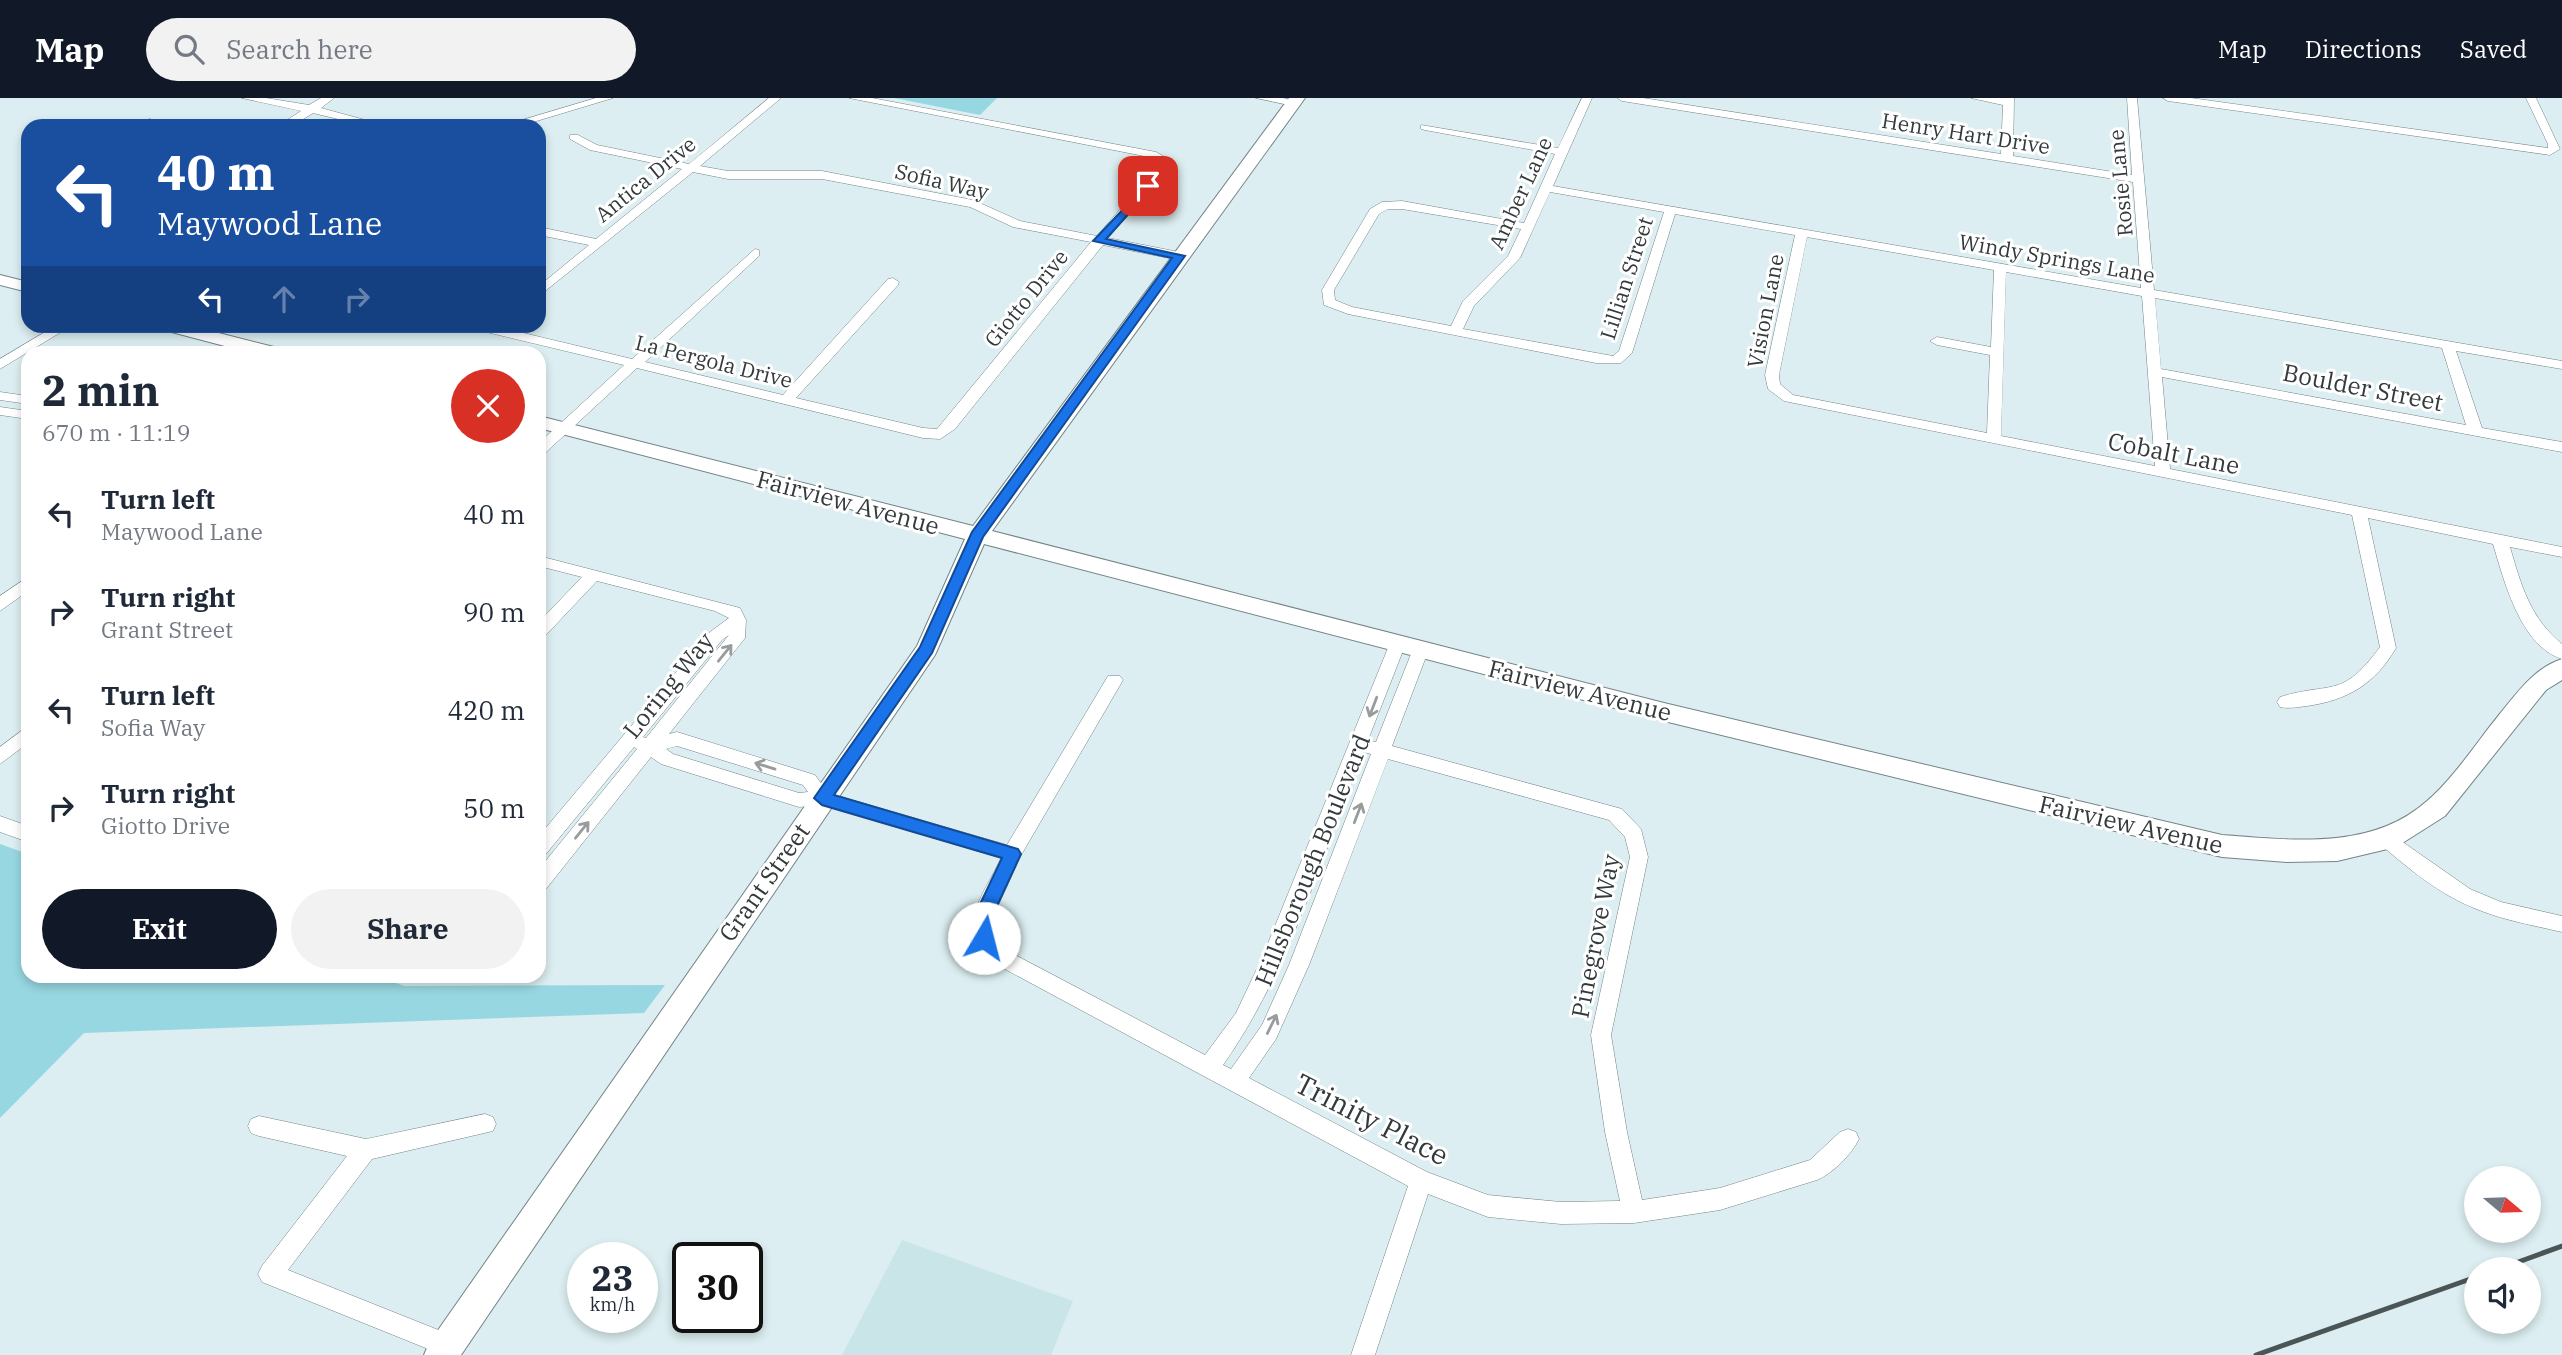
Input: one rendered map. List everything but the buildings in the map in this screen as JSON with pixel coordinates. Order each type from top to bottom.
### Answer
[{"type":"street","points":[[247,98],[352,119]]},
{"type":"street","points":[[295,119],[329,98]]},
{"type":"street","points":[[533,119],[608,98]]},
{"type":"street","points":[[546,120],[625,98]]},
{"type":"street","name":"Antica Drive","points":[[546,286],[776,98]]},
{"type":"street","name":"Giotto Drive","points":[[854,98],[1162,158],[1167,162],[1099,241],[950,426],[940,434]]},
{"type":"street","points":[[1261,98],[1295,101]]},
{"type":"street","name":"Amber Lane","points":[[1455,332],[1468,304],[1514,258],[1560,152],[1587,98]]},
{"type":"street","name":"Henry Hart Drive","points":[[1622,98],[2138,179]]},
{"type":"street","points":[[1976,98],[2009,100],[2007,159]]},
{"type":"street","name":"Rosie Lane","points":[[2132,98],[2163,474]]},
{"type":"street","points":[[2168,98],[2550,152],[2554,149],[2554,144],[2531,98]]},
{"type":"street","name":"Grant Street","points":[[445,1350],[822,798],[927,649],[976,536],[1295,101]]},
{"type":"street","points":[[1425,127],[1560,152]]},
{"type":"street","name":"Sofia Way","points":[[574,137],[594,148],[728,175],[822,175],[973,204],[1017,223],[1179,256]]},
{"type":"street","name":"Windy Springs Lane","points":[[1545,188],[2562,365]]},
{"type":"street","name":"Lillian Street","points":[[1528,227],[1402,205],[1386,205],[1374,212],[1328,290],[1329,302],[1348,310],[1455,332],[1596,359],[1616,360],[1625,354],[1670,211]]},
{"type":"street","points":[[546,232],[599,243]]},
{"type":"street","name":"Vision Lane","points":[[1780,393],[1773,386],[1772,375],[1801,234]]},
{"type":"street","points":[[546,445],[755,253]]},
{"type":"street","points":[[1994,440],[2000,269]]},
{"type":"street","points":[[0,280],[21,285]]},
{"type":"street","points":[[786,400],[892,282]]},
{"type":"street","points":[[0,352],[31,333]]},
{"type":"street","points":[[32,346],[53,333]]},
{"type":"street","points":[[199,333],[248,346]]},
{"type":"street","name":"La Pergola Drive","points":[[519,333],[923,433],[940,434]]},
{"type":"street","points":[[1937,341],[1997,352]]},
{"type":"street","points":[[2448,346],[2476,432]]},
{"type":"street","points":[[0,366],[21,353]]},
{"type":"street","name":"Boulder Street","points":[[2155,372],[2562,447]]},
{"type":"street","name":"Cobalt Lane","points":[[1780,393],[1800,401],[2562,552]]},
{"type":"street","points":[[0,396],[21,399]]},
{"type":"street","points":[[0,411],[21,414]]},
{"type":"street","name":"Fairview Avenue","points":[[546,424],[1664,712],[2222,846],[2287,852],[2337,850],[2387,839],[2436,809],[2538,684],[2562,668]]},
{"type":"street","points":[[2286,702],[2345,694],[2370,675],[2388,648],[2359,513]]},
{"type":"street","points":[[2500,541],[2523,614],[2539,636],[2562,653]]},
{"type":"street","points":[[546,563],[719,606],[734,612],[738,620]]},
{"type":"street","points":[[546,625],[592,576]]},
{"type":"street","points":[[0,605],[21,588]]},
{"type":"street","name":"Loring Way","points":[[546,840],[716,636],[738,620]]},
{"type":"street","name":"Loring Way","points":[[546,874],[737,638],[738,620]]},
{"type":"street","name":"Hillsborough Boulevard","points":[[1209,1068],[1243,1020],[1272,959],[1359,744],[1409,646]]},
{"type":"street","name":"Hillsborough Boulevard","points":[[1235,1081],[1269,1032],[1299,965],[1383,750],[1409,646]]},
{"type":"street","name":"Trinity Place","points":[[1114,680],[1012,854],[982,919],[984,938],[995,954],[1421,1181],[1488,1206],[1561,1213],[1634,1212],[1720,1199],[1817,1169],[1848,1139]]},
{"type":"street","points":[[0,757],[21,739]]},
{"type":"street","points":[[629,739],[650,746],[667,759],[799,800],[822,798],[1012,854]]},
{"type":"street","name":"Pinegrove Way","points":[[1359,744],[1615,814],[1634,834],[1639,857],[1601,1035],[1616,1132],[1634,1212]]},
{"type":"street","points":[[0,824],[21,832]]},
{"type":"street","points":[[2387,839],[2421,868],[2467,897],[2494,908],[2562,923]]},
{"type":"street","points":[[259,1126],[366,1150],[485,1124]]},
{"type":"street","points":[[366,1150],[270,1273],[445,1350]]},
{"type":"street","points":[[1363,1355],[1421,1181]]},
{"type":"shaded area","points":[[894,98],[997,98],[980,115]]},
{"type":"shaded area","points":[[0,844],[21,852],[21,983],[665,985],[644,1013],[84,1033],[0,1118]]},
{"type":"shaded area","points":[[902,1240],[1073,1301],[1051,1355],[842,1355]]},
{"type":"railway","points":[[2532,1257],[2562,1246]]},
{"type":"railway","points":[[2256,1355],[2464,1281]]},
{"type":"route","points":[[984,938],[982,919],[1012,854],[822,798],[927,649],[976,536],[1179,256],[1099,241],[1148,186]]}]
